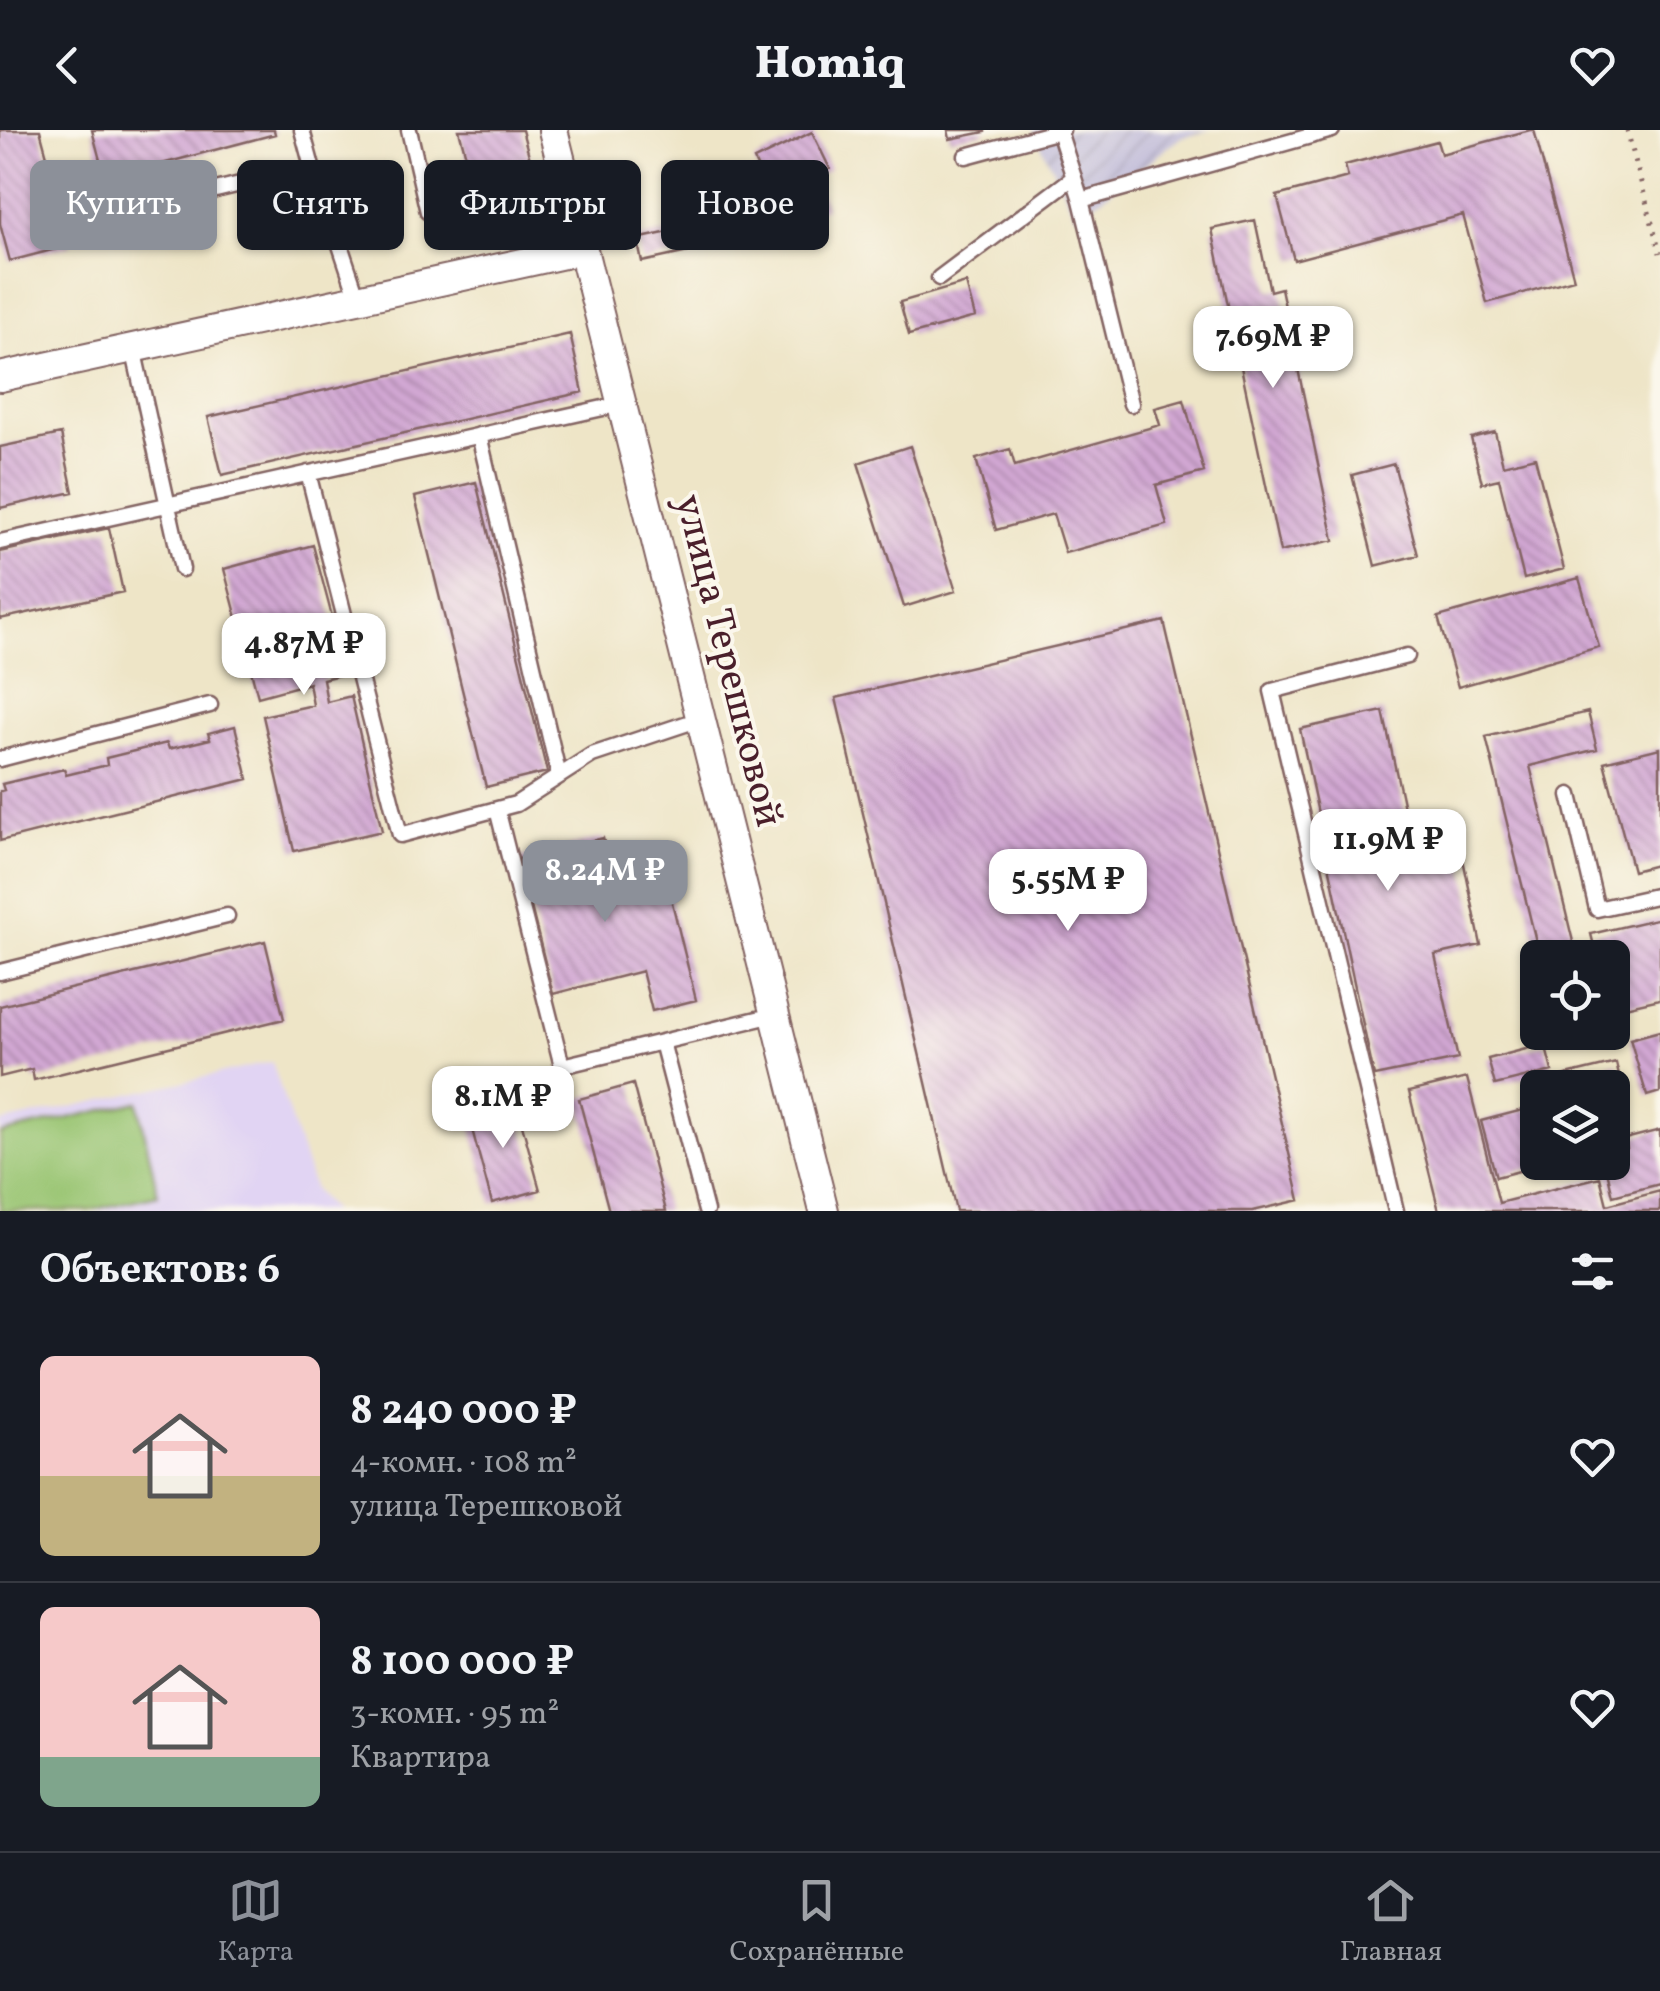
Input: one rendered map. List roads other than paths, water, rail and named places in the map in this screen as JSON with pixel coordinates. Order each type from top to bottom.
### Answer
[{"type":"street","name":"улица Терешковой","points":[[553,130],[560,160]]},
{"type":"street","name":"улица Терешковой","points":[[582,250],[824,1211]]},
{"type":"street","points":[[0,377],[582,250]]},
{"type":"lane","points":[[302,130],[310,160]]},
{"type":"lane","points":[[409,130],[424,195]]},
{"type":"lane","points":[[966,156],[1060,130],[1131,404]]},
{"type":"lane","points":[[1081,200],[1332,130]]},
{"type":"lane","points":[[938,278],[1074,177]]},
{"type":"lane","points":[[342,250],[358,299]]},
{"type":"lane","points":[[133,348],[182,568]]},
{"type":"lane","points":[[0,542],[621,404]]},
{"type":"lane","points":[[479,435],[559,776]]},
{"type":"lane","points":[[308,473],[400,835],[516,804],[592,755],[700,719]]},
{"type":"lane","points":[[1396,1211],[1272,691],[1407,656]]},
{"type":"lane","points":[[0,759],[210,705]]},
{"type":"lane","points":[[1570,795],[1597,910],[1660,895]]},
{"type":"lane","points":[[497,809],[562,1066],[774,1014]]},
{"type":"lane","points":[[0,972],[226,916]]},
{"type":"lane","points":[[662,1042],[706,1211]]}]
